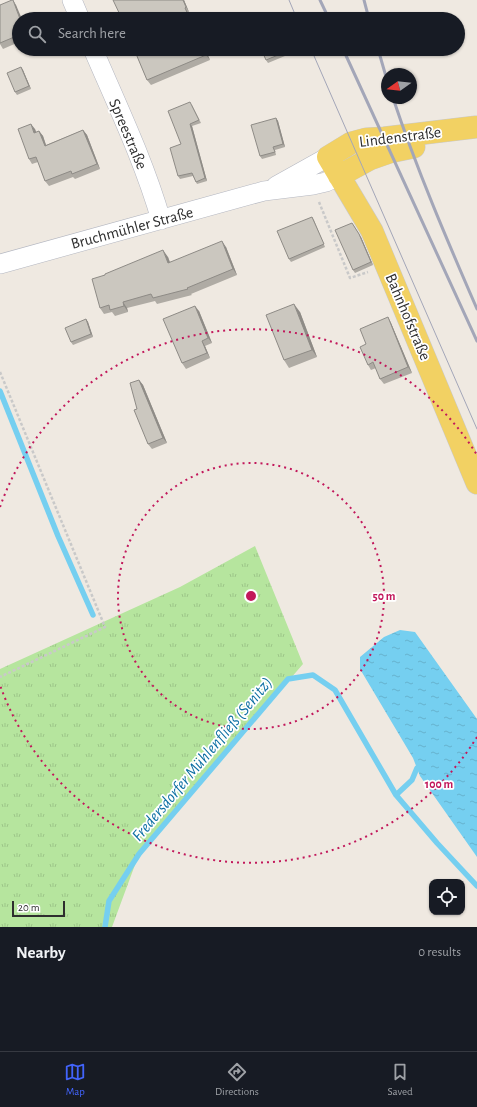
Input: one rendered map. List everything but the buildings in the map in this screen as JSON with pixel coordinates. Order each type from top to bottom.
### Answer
[{"type":"main road","name":"Lindenstraße","points":[[328,157],[351,143],[366,139],[398,137],[476,127]]},
{"type":"main road","name":"Lindenstraße","points":[[339,176],[361,163],[380,155],[447,140],[476,127]]},
{"type":"main road","name":"Bahnhofstraße","points":[[328,157],[372,231],[477,483]]},
{"type":"street","points":[[72,0],[77,12]]},
{"type":"street","name":"Spreestraße","points":[[96,56],[138,154],[154,196],[160,220]]},
{"type":"street","name":"Bruchmühler Straße","points":[[264,191],[288,180],[328,157]]},
{"type":"street","name":"Bruchmühler Straße","points":[[0,264],[264,191],[314,185],[326,182],[339,176]]},
{"type":"path","points":[[317,198],[350,278],[371,270]]},
{"type":"path","points":[[0,372],[105,627],[0,677]]},
{"type":"green space","points":[[255,546],[303,664],[139,854],[112,927],[0,927],[0,669],[180,587]]},
{"type":"water","points":[[400,630],[415,632],[477,719],[477,857],[420,776],[413,758],[360,669],[360,657],[384,637]]},
{"type":"waterway","points":[[0,391],[58,536],[93,615]]},
{"type":"waterway","name":"Fredersdorfer Mühlenfließ (Senitz)","points":[[105,927],[109,901],[139,854],[288,679],[313,675],[335,690],[396,795],[437,843],[477,886]]},
{"type":"waterway","points":[[396,795],[412,780],[417,768]]},
{"type":"tram line","points":[[289,0],[294,12]]},
{"type":"tram line","points":[[314,56],[477,429]]},
{"type":"railway","points":[[320,0],[326,12]]},
{"type":"railway","points":[[364,0],[367,12]]},
{"type":"railway","points":[[346,56],[477,341]]},
{"type":"railway","points":[[380,56],[384,68]]},
{"type":"railway","points":[[395,104],[422,178],[477,309]]}]
